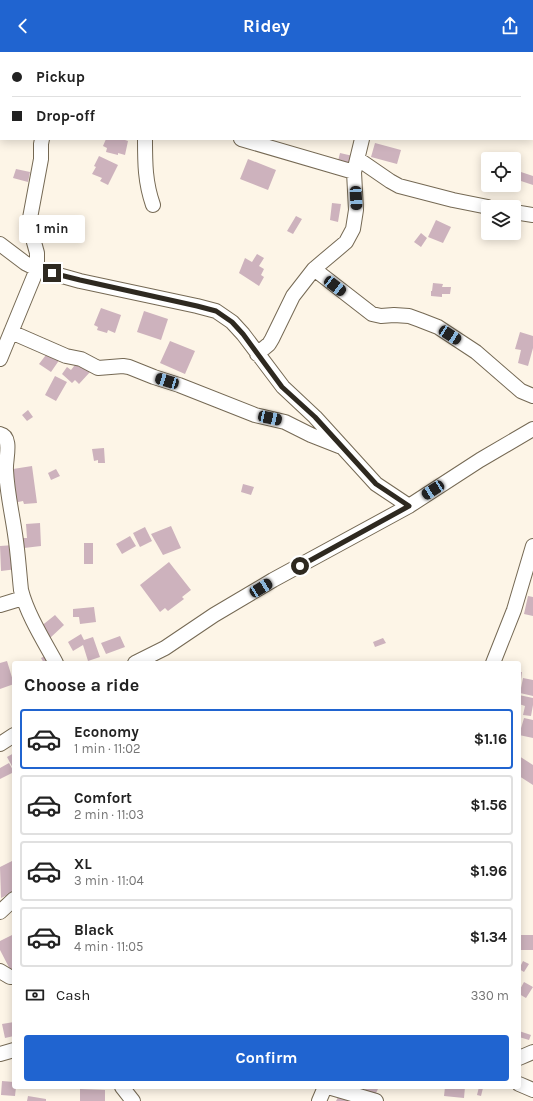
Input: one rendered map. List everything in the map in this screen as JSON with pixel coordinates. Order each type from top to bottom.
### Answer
[{"type":"street","points":[[0,359],[37,269],[37,253],[32,235],[30,218],[41,159],[42,140]]},
{"type":"street","points":[[145,140],[145,174],[153,205]]},
{"type":"street","points":[[245,140],[356,165],[399,186],[481,206]]},
{"type":"street","points":[[257,354],[269,344],[293,296],[314,269],[346,242],[353,229],[356,210],[356,165],[362,140]]},
{"type":"street","points":[[521,213],[533,215]]},
{"type":"street","points":[[0,244],[24,263],[37,269],[216,311],[232,322],[243,334],[282,387],[315,417],[376,484],[409,506]]},
{"type":"street","points":[[314,269],[372,314],[381,316],[409,316],[438,327],[476,352],[521,390],[533,396]]},
{"type":"street","points":[[11,332],[66,356],[81,359],[98,368],[123,366],[130,368],[179,385],[255,415],[294,425],[311,435],[342,447]]},
{"type":"street","points":[[139,661],[165,648],[214,615],[273,580],[409,506],[480,460],[533,429]]},
{"type":"street","points":[[0,434],[3,434],[7,441],[3,469],[16,537],[21,590],[23,598],[39,633],[55,661]]},
{"type":"street","points":[[494,661],[529,576],[533,546]]},
{"type":"street","points":[[0,605],[23,598]]},
{"type":"street","points":[[0,744],[12,736]]},
{"type":"street","points":[[0,912],[12,901]]},
{"type":"street","points":[[0,971],[12,977]]},
{"type":"street","points":[[0,1054],[12,1051]]},
{"type":"street","points":[[521,1057],[533,1052]]},
{"type":"street","points":[[521,1085],[533,1090]]},
{"type":"street","points":[[119,1089],[122,1101]]},
{"type":"street","points":[[124,1089],[133,1101]]},
{"type":"street","points":[[319,1101],[325,1089]]},
{"type":"street","points":[[333,1089],[376,1101]]},
{"type":"building","points":[[106,140],[128,141],[125,155],[106,152],[107,148],[103,146]]},
{"type":"building","points":[[375,143],[401,150],[397,164],[371,157]]},
{"type":"building","points":[[340,153],[353,156],[351,164],[338,161]]},
{"type":"building","points":[[99,156],[118,165],[108,185],[100,181],[102,178],[92,174]]},
{"type":"building","points":[[248,159],[276,170],[268,190],[240,179]]},
{"type":"building","points":[[16,169],[30,172],[28,182],[13,178]]},
{"type":"building","points":[[521,172],[533,176],[533,185],[521,181]]},
{"type":"building","points":[[332,203],[341,204],[338,222],[330,220]]},
{"type":"building","points":[[296,216],[302,219],[293,234],[287,231]]},
{"type":"building","points":[[436,220],[451,227],[443,243],[428,237]]},
{"type":"building","points":[[421,233],[427,238],[421,247],[414,242]]},
{"type":"building","points":[[257,254],[264,258],[259,266],[264,269],[261,275],[264,277],[259,286],[239,273],[245,258],[252,262]]},
{"type":"building","points":[[433,283],[443,284],[442,287],[451,287],[450,294],[442,294],[442,297],[431,296]]},
{"type":"building","points":[[101,308],[121,315],[115,333],[108,330],[107,333],[97,330],[98,327],[94,325]]},
{"type":"building","points":[[144,311],[168,319],[161,340],[137,332]]},
{"type":"building","points":[[520,332],[533,336],[533,348],[528,366],[518,363],[521,350],[515,349]]},
{"type":"building","points":[[170,341],[195,351],[185,374],[160,363]]},
{"type":"building","points":[[49,351],[60,359],[51,372],[39,364]]},
{"type":"building","points":[[78,361],[90,372],[79,384],[75,380],[72,383],[62,374],[67,367],[71,370]]},
{"type":"building","points":[[55,376],[67,382],[56,401],[45,395]]},
{"type":"building","points":[[28,410],[33,417],[27,421],[22,415]]},
{"type":"building","points":[[104,448],[105,463],[98,463],[98,460],[94,461],[92,449]]},
{"type":"building","points":[[32,466],[37,503],[24,504],[23,501],[13,503],[11,483],[14,483],[13,469]]},
{"type":"building","points":[[56,469],[60,476],[51,480],[48,473]]},
{"type":"building","points":[[243,484],[254,487],[251,495],[241,492]]},
{"type":"building","points":[[40,523],[41,546],[24,548],[23,538],[27,538],[26,524]]},
{"type":"building","points":[[171,526],[181,548],[163,555],[151,534]]},
{"type":"building","points":[[145,527],[152,541],[140,547],[133,533]]},
{"type":"building","points":[[130,536],[136,546],[122,554],[116,544]]},
{"type":"building","points":[[84,543],[93,543],[93,564],[84,564]]},
{"type":"building","points":[[14,545],[17,569],[1,571],[0,546]]},
{"type":"building","points":[[169,562],[191,590],[182,597],[184,599],[168,611],[165,608],[160,612],[140,585]]},
{"type":"building","points":[[528,596],[533,597],[533,616],[524,614]]},
{"type":"building","points":[[94,607],[96,622],[80,624],[79,617],[73,617],[73,609]]},
{"type":"building","points":[[55,615],[64,625],[50,638],[40,627]]},
{"type":"building","points":[[81,634],[84,640],[93,637],[100,657],[88,661],[83,645],[73,651],[68,642]]},
{"type":"building","points":[[120,636],[125,647],[106,654],[101,643]]},
{"type":"building","points":[[383,638],[386,643],[375,647],[373,642]]},
{"type":"building","points":[[47,655],[51,661],[43,661],[41,658]]},
{"type":"building","points":[[7,661],[12,677],[12,685],[0,689],[0,663]]},
{"type":"building","points":[[523,678],[533,680],[533,696],[521,693]]},
{"type":"building","points":[[521,695],[533,698],[531,716],[523,715],[525,706],[521,705]]},
{"type":"building","points":[[524,718],[533,720],[533,738],[521,735],[521,728]]},
{"type":"building","points":[[12,754],[12,766],[7,757]]},
{"type":"building","points":[[521,757],[533,765],[533,785],[521,777]]},
{"type":"building","points":[[9,763],[12,768],[12,773],[0,779],[0,768]]},
{"type":"building","points":[[12,861],[12,893],[1,898],[0,867]]},
{"type":"building","points":[[12,935],[12,973],[0,950],[0,941]]},
{"type":"building","points":[[521,935],[533,935],[533,950],[521,950]]},
{"type":"building","points":[[523,961],[529,964],[524,972],[521,970]]},
{"type":"building","points":[[524,982],[533,987],[526,998],[521,995],[521,987]]},
{"type":"building","points":[[12,1022],[12,1036],[5,1038],[2,1024]]},
{"type":"building","points":[[521,1032],[531,1035],[529,1040],[521,1038]]},
{"type":"building","points":[[2,1081],[12,1082],[12,1089],[16,1089],[15,1096],[1,1095]]},
{"type":"building","points":[[80,1089],[105,1090],[105,1101],[80,1101]]},
{"type":"building","points":[[364,1089],[378,1089],[375,1095]]},
{"type":"building","points":[[445,1089],[465,1089],[464,1098],[444,1096]]},
{"type":"building","points":[[478,1089],[483,1089],[481,1096],[477,1095]]},
{"type":"building","points":[[339,1095],[348,1099],[347,1101],[336,1101]]},
{"type":"building","points":[[28,1096],[46,1099],[46,1101],[27,1101]]},
{"type":"route","points":[[52,273],[216,311],[232,322],[243,334],[282,387],[315,417],[376,484],[409,506],[300,566]]}]
